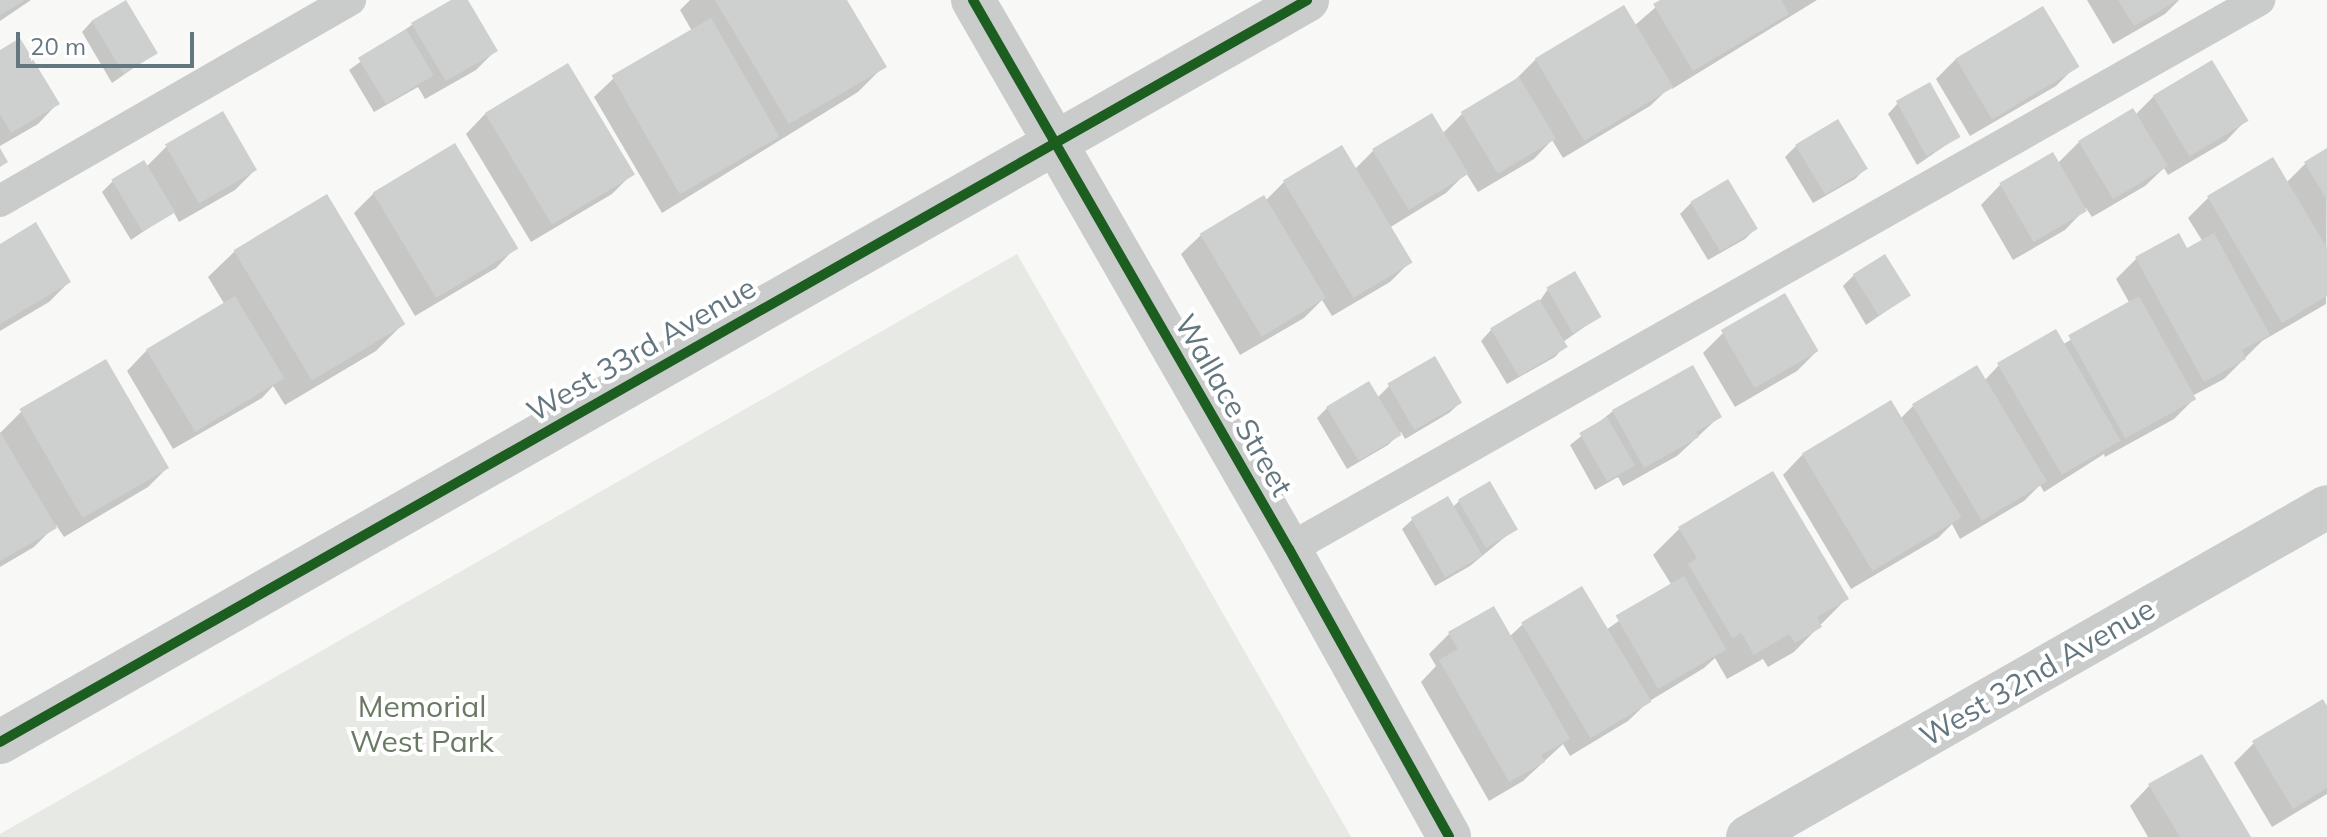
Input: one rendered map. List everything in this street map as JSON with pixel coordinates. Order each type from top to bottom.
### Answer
[{"type":"street","name":"Wallace Street","points":[[973,0],[1289,549],[1449,837]]},
{"type":"street","name":"West 33rd Avenue","points":[[0,742],[1307,0]]},
{"type":"street","name":"West 32nd Avenue","points":[[1748,837],[2327,507]]},
{"type":"lane","points":[[0,201],[350,0]]},
{"type":"lane","points":[[1289,549],[2259,0]]},
{"type":"green space","name":"Memorial West Park","points":[[1017,254],[1351,837],[0,837],[0,834]]},
{"type":"building","points":[[0,0],[25,0],[0,15]]},
{"type":"building","points":[[126,0],[158,53],[124,74],[92,21]]},
{"type":"building","points":[[451,0],[468,0],[498,51],[446,81],[411,23]]},
{"type":"building","points":[[715,0],[847,0],[887,67],[789,124]]},
{"type":"building","points":[[1660,0],[1781,0],[1789,14],[1693,71],[1653,4]]},
{"type":"building","points":[[2118,0],[2178,0],[2134,26]]},
{"type":"building","points":[[1624,5],[1673,87],[1584,141],[1535,59]]},
{"type":"building","points":[[2043,6],[2080,67],[1992,119],[1956,59]]},
{"type":"building","points":[[711,18],[780,137],[680,194],[611,76]]},
{"type":"building","points":[[406,29],[434,75],[386,104],[358,58]]},
{"type":"building","points":[[20,38],[60,104],[11,133],[0,114],[0,50]]},
{"type":"building","points":[[2212,60],[2249,121],[2189,156],[2153,96]]},
{"type":"building","points":[[568,63],[635,174],[552,224],[485,113]]},
{"type":"building","points":[[1519,77],[1556,139],[1498,174],[1461,112]]},
{"type":"building","points":[[1930,82],[1961,137],[1926,156],[1896,101]]},
{"type":"building","points":[[2133,108],[2168,166],[2113,199],[2078,141]]},
{"type":"building","points":[[223,111],[257,170],[199,203],[165,144]]},
{"type":"building","points":[[1432,113],[1469,174],[1409,210],[1372,149]]},
{"type":"building","points":[[1838,119],[1868,169],[1825,194],[1795,145]]},
{"type":"building","points":[[455,143],[518,248],[436,298],[373,192]]},
{"type":"building","points":[[1342,145],[1413,262],[1353,298],[1283,181]]},
{"type":"building","points":[[0,148],[8,162],[0,167]]},
{"type":"building","points":[[2327,148],[2327,200],[2304,162]]},
{"type":"building","points":[[2053,152],[2087,211],[2033,242],[1999,183]]},
{"type":"building","points":[[2273,157],[2327,248],[2327,296],[2282,323],[2207,196]]},
{"type":"building","points":[[144,160],[175,212],[143,232],[111,180]]},
{"type":"building","points":[[1728,179],[1758,229],[1720,251],[1690,202]]},
{"type":"building","points":[[327,194],[405,324],[312,380],[234,250]]},
{"type":"building","points":[[1264,195],[1326,298],[1262,336],[1200,234]]},
{"type":"building","points":[[36,222],[71,282],[0,324],[0,244]]},
{"type":"building","points":[[2179,233],[2187,248],[2214,233],[2270,335],[2242,350],[2246,359],[2204,382],[2135,257]]},
{"type":"building","points":[[1885,254],[1911,296],[1879,316],[1853,274]]},
{"type":"building","points":[[1575,271],[1602,317],[1573,333],[1546,288]]},
{"type":"building","points":[[1785,293],[1818,351],[1754,388],[1721,330]]},
{"type":"building","points":[[235,296],[284,378],[195,432],[146,350]]},
{"type":"building","points":[[2139,296],[2196,399],[2125,438],[2068,335]]},
{"type":"building","points":[[1539,299],[1568,347],[1519,376],[1490,328]]},
{"type":"building","points":[[2056,329],[2120,441],[2062,475],[1997,363]]},
{"type":"building","points":[[1435,356],[1462,403],[1414,430],[1387,384]]},
{"type":"building","points":[[106,359],[169,468],[82,518],[19,409]]},
{"type":"building","points":[[1693,365],[1722,417],[1696,432],[1699,437],[1644,468],[1612,410]]},
{"type":"building","points":[[1977,365],[2047,482],[1982,521],[1912,404]]},
{"type":"building","points":[[1369,381],[1401,435],[1359,461],[1326,407]]},
{"type":"building","points":[[1891,400],[1962,517],[1872,571],[1802,454]]},
{"type":"building","points":[[1607,417],[1635,465],[1607,481],[1579,433]]},
{"type":"building","points":[[0,432],[57,528],[0,561]]},
{"type":"building","points":[[1773,471],[1849,599],[1817,617],[1822,627],[1795,643],[1789,634],[1754,655],[1741,632],[1733,639],[1688,564],[1697,558],[1678,527]]},
{"type":"building","points":[[1490,481],[1518,529],[1486,548],[1458,500]]},
{"type":"building","points":[[1448,496],[1482,556],[1445,577],[1411,518]]},
{"type":"building","points":[[1684,576],[1726,650],[1658,689],[1616,616]]},
{"type":"building","points":[[1582,586],[1652,702],[1591,738],[1521,623]]},
{"type":"building","points":[[1494,606],[1570,739],[1541,755],[1545,762],[1509,782],[1439,660],[1458,649],[1448,632]]},
{"type":"building","points":[[2323,699],[2327,706],[2327,788],[2293,809],[2252,741]]},
{"type":"building","points":[[2202,754],[2251,837],[2180,837],[2148,784]]},
{"type":"cycle path","points":[[973,0],[1289,549],[1449,837]]},
{"type":"cycle path","points":[[0,742],[1307,0]]}]
